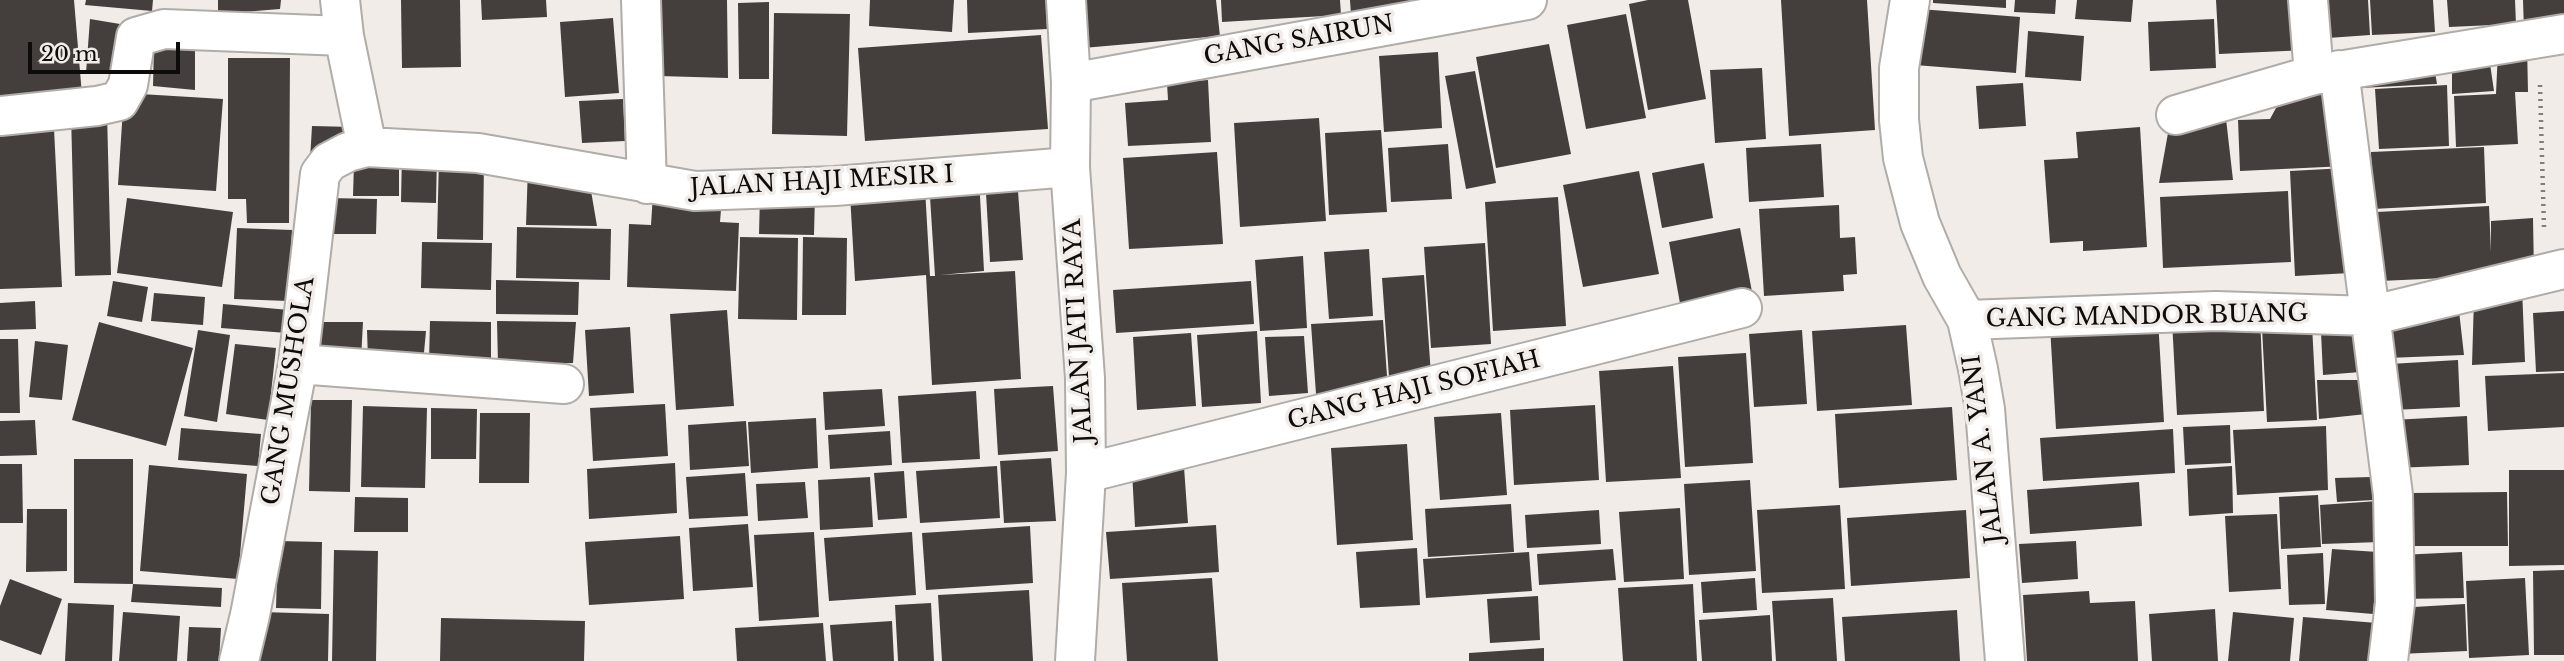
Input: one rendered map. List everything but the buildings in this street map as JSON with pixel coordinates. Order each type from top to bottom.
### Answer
[{"type":"street","points":[[641,0],[647,184]]},
{"type":"street","name":"JALAN JATI RAYA","points":[[1066,0],[1072,83],[1070,167],[1084,378],[1086,473],[1075,661]]},
{"type":"street","name":"GANG SAIRUN","points":[[1072,83],[1527,0]]},
{"type":"street","name":"JALAN A. YANI","points":[[1910,0],[1899,68],[1899,120],[1903,158],[1920,223],[1942,276],[1967,320],[1985,409],[2005,661]]},
{"type":"street","points":[[2308,0],[2326,73],[2369,316],[2393,495],[2395,603],[2388,661]]},
{"type":"street","points":[[0,116],[97,106],[119,101],[128,85],[136,37],[164,29],[342,18],[367,147]]},
{"type":"street","points":[[2176,114],[2326,73],[2551,36]]},
{"type":"street","name":"JALAN HAJI MESIR I","points":[[367,147],[478,153],[695,191],[745,190],[1070,167]]},
{"type":"street","name":"GANG MUSHOLA","points":[[239,661],[298,364],[320,174],[329,162],[348,152],[367,147]]},
{"type":"street","name":"GANG MANDOR BUANG","points":[[1967,320],[2216,311],[2369,316],[2555,271]]},
{"type":"street","name":"GANG HAJI SOFIAH","points":[[1086,473],[1742,308]]},
{"type":"street","points":[[298,364],[564,384]]},
{"type":"path","points":[[2551,36],[2555,271]]}]
